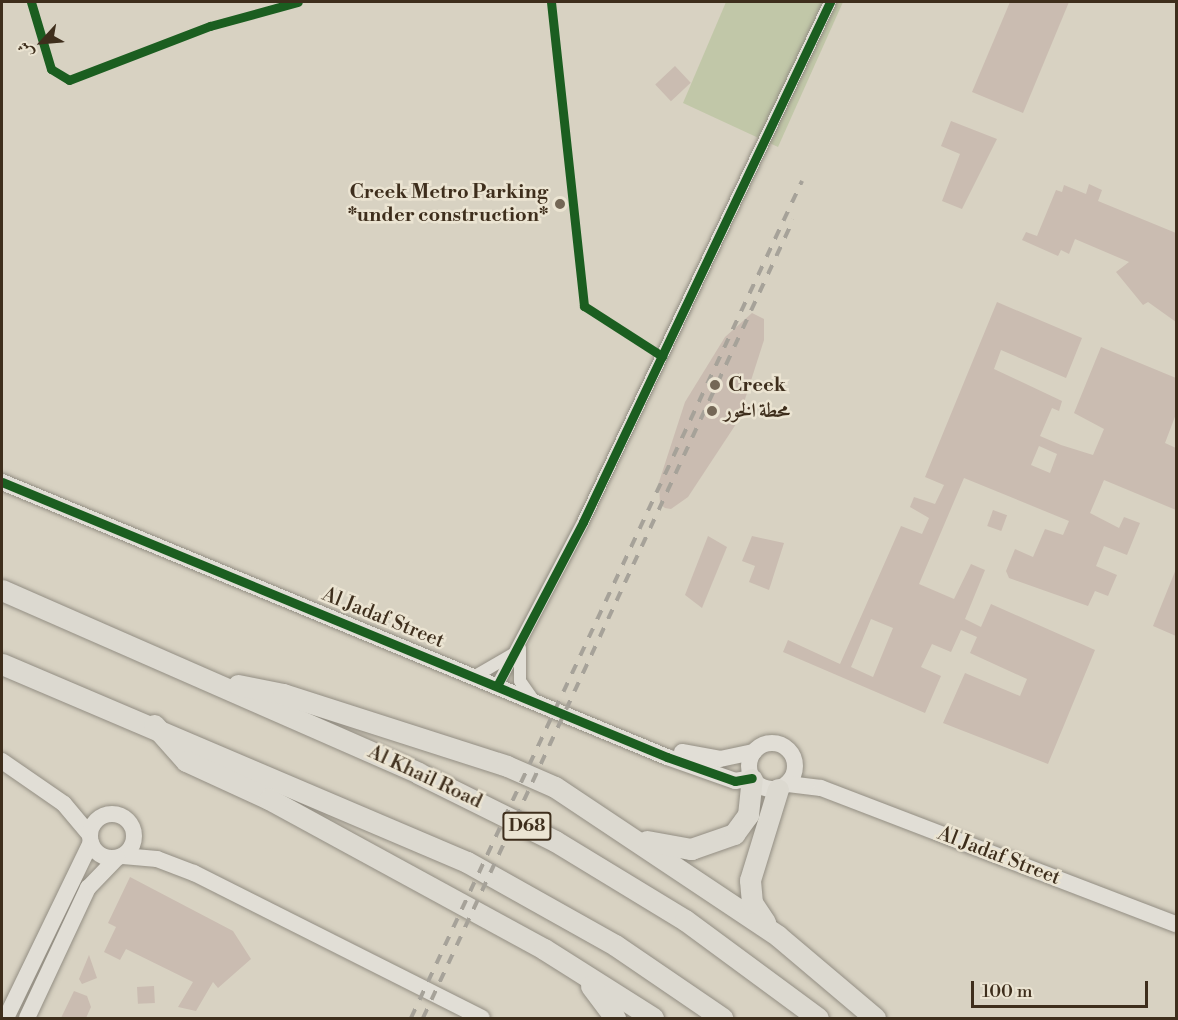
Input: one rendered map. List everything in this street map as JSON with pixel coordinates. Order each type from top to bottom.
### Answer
[{"type":"highway","name":"Al Khail Road","points":[[2,590],[211,681],[555,841],[686,920],[818,1018]]},
{"type":"highway","points":[[2,664],[154,725],[467,862],[615,945],[722,1018]]},
{"type":"highway","points":[[211,681],[283,694],[507,766],[658,845],[702,847],[743,826],[752,778]]},
{"type":"highway","points":[[154,725],[186,761],[268,799],[544,949],[653,1018]]},
{"type":"highway","points":[[778,936],[755,910],[749,888],[783,787]]},
{"type":"highway","points":[[586,808],[778,936],[875,1018]]},
{"type":"highway","points":[[544,949],[603,997],[615,1018]]},
{"type":"street","points":[[503,686],[830,2]]},
{"type":"street","name":"Al Jadaf Street","points":[[2,482],[730,780],[752,778],[766,789],[821,788],[1176,924]]},
{"type":"street","points":[[477,675],[520,647]]},
{"type":"street","points":[[520,647],[520,681],[531,698]]},
{"type":"street","name":"Al Jadaf Street","points":[[657,749],[720,759],[754,752],[776,743],[788,749],[796,765],[821,788]]},
{"type":"street","points":[[752,778],[754,752]]},
{"type":"street","points":[[2,761],[64,804],[104,857],[168,862]]},
{"type":"street","points":[[783,787],[796,765]]},
{"type":"street","points":[[64,804],[128,820],[135,834],[168,862],[482,1018]]},
{"type":"street","points":[[6,1018],[90,839],[95,822],[107,814]]},
{"type":"street","points":[[27,1018],[88,888],[120,857],[135,834]]},
{"type":"green space","points":[[726,2],[843,2],[778,147],[683,103]]},
{"type":"building","points":[[1010,2],[1069,2],[1023,113],[972,92]]},
{"type":"building","points":[[675,66],[691,83],[671,101],[655,84]]},
{"type":"building","points":[[951,121],[997,139],[962,209],[942,201],[960,154],[941,146]]},
{"type":"building","points":[[1089,184],[1102,190],[1098,201],[1176,233],[1176,322],[1148,302],[1143,305],[1116,272],[1129,262],[1075,239],[1069,254],[1061,250],[1058,256],[1022,240],[1026,232],[1037,236],[1056,190],[1062,192],[1064,185],[1086,194]]},
{"type":"building","points":[[997,302],[1082,338],[1066,378],[1001,350],[994,369],[1062,401],[1059,411],[1052,408],[1040,436],[1061,445],[1093,455],[1104,429],[1074,413],[1101,347],[1176,378],[1176,414],[1165,443],[1176,448],[1176,510],[1104,480],[1090,513],[1119,528],[1124,517],[1140,523],[1127,555],[1104,546],[1096,566],[1117,575],[1108,596],[1095,591],[1088,606],[1009,578],[1006,571],[1015,549],[1033,557],[1045,529],[1063,535],[1069,521],[964,478],[919,584],[954,599],[971,564],[985,570],[965,619],[981,627],[991,604],[1095,650],[1048,764],[943,723],[965,673],[1020,696],[1027,679],[970,653],[977,637],[961,630],[951,652],[932,644],[921,667],[941,676],[925,713],[783,652],[788,640],[840,664],[901,526],[922,534],[929,518],[910,507],[914,497],[935,504],[944,485],[925,477]],"holes":[[[1039,446],[1057,454],[1050,473],[1031,465]],[[871,619],[893,628],[873,677],[851,667]]]},
{"type":"building","name":"محطة الخور","points":[[752,313],[764,319],[764,340],[738,421],[688,497],[671,509],[665,508],[660,504],[659,482],[685,402],[725,337]]},
{"type":"building","points":[[993,510],[1007,515],[1001,531],[987,526]]},
{"type":"building","points":[[708,536],[727,547],[702,608],[685,595]]},
{"type":"building","points":[[752,536],[784,543],[769,590],[749,582],[755,566],[742,561]]},
{"type":"building","points":[[1176,569],[1176,636],[1153,626]]},
{"type":"building","points":[[130,877],[233,931],[251,959],[218,988],[213,982],[196,1011],[178,1007],[193,982],[126,949],[120,960],[104,952],[116,927],[108,923]]},
{"type":"building","points":[[89,955],[97,978],[82,984],[79,979]]},
{"type":"building","points":[[154,986],[155,1003],[138,1004],[137,987]]},
{"type":"building","points":[[74,991],[87,996],[91,1007],[86,1018],[61,1018]]},
{"type":"railway","points":[[411,1018],[802,181]]},
{"type":"railway","points":[[423,1018],[793,220]]},
{"type":"cycle path","points":[[31,2],[51,69],[69,80],[210,26],[298,2]]},
{"type":"cycle path","points":[[551,2],[584,306],[662,356]]},
{"type":"cycle path","points":[[498,684],[583,522],[830,2]]},
{"type":"cycle path","points":[[2,482],[667,757],[735,781],[752,778]]},
{"type":"place","name":"Creek Metro Parking *under construction*","points":[[560,204]]},
{"type":"place","name":"Creek","points":[[715,385]]},
{"type":"place","name":"محطة الخور","points":[[712,411]]}]
